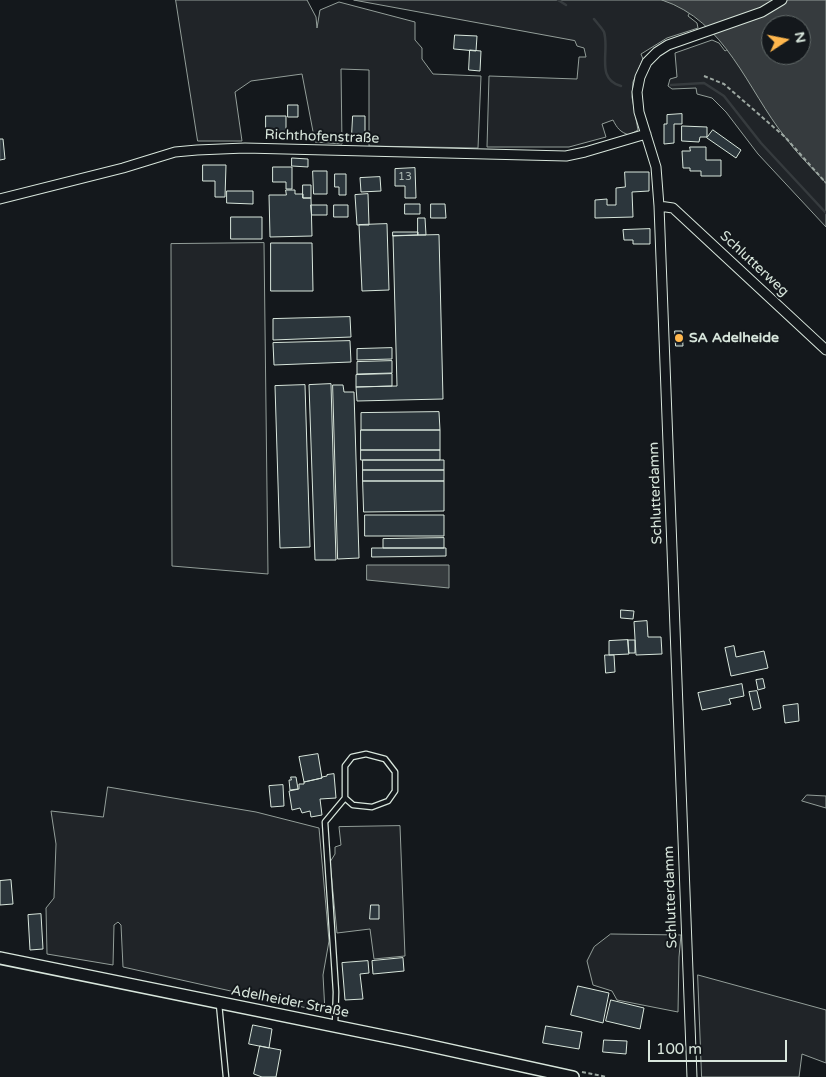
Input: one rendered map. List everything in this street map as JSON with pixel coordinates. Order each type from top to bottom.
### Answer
[{"type":"main road","name":"Adelheider Straße","points":[[0,958],[335,1026],[573,1077]]},
{"type":"street","name":"Schlutterdamm","points":[[692,1077],[659,206],[656,167],[639,112],[637,92],[640,77],[647,62],[668,45],[762,12],[782,0]]},
{"type":"street","name":"Richthofenstraße","points":[[0,198],[123,168],[175,152],[245,148],[566,156],[646,134]]},
{"type":"street","name":"Schlutterweg","points":[[659,206],[673,208],[826,350]]},
{"type":"lane","points":[[335,1026],[336,992],[325,822],[345,798],[345,766],[352,757],[366,754],[385,759],[395,772],[395,791],[388,801],[372,806],[353,805],[345,798]]},
{"type":"lane","points":[[219,1003],[226,1077]]},
{"type":"path","points":[[704,76],[724,84],[784,137],[826,183]]},
{"type":"shaded area","points":[[176,0],[307,0],[316,17],[317,28],[320,10],[339,2],[415,22],[415,40],[422,48],[422,59],[433,74],[481,76],[478,148],[369,146],[369,70],[341,69],[342,144],[315,142],[302,74],[251,81],[235,92],[242,141],[198,141]]},
{"type":"shaded area","points":[[354,0],[771,0],[691,10],[688,16],[697,23],[698,28],[667,38],[641,54],[643,59],[633,82],[632,97],[638,130],[629,135],[623,133],[613,120],[602,124],[606,137],[569,147],[487,147],[489,76],[577,79],[579,57],[586,57],[584,48],[577,46],[575,41]]},
{"type":"shaded area","points":[[662,0],[826,0],[826,183],[790,143],[771,118],[733,58],[703,24],[684,10]]},
{"type":"shaded area","points":[[826,7],[826,227],[758,154],[726,112],[712,98],[697,94],[696,88],[672,89],[668,86],[670,79],[677,77],[675,53],[712,40],[719,43],[725,51],[730,48],[726,39],[761,28],[761,65],[811,65],[811,15],[801,15]]},
{"type":"shaded area","points":[[264,243],[268,574],[172,566],[171,244]]},
{"type":"shaded area","points":[[367,565],[449,565],[449,588],[367,580]]},
{"type":"shaded area","points":[[108,787],[256,812],[319,828],[329,941],[323,975],[325,1012],[123,967],[121,925],[118,922],[114,925],[113,965],[47,954],[46,908],[54,898],[56,844],[51,811],[103,817]]},
{"type":"shaded area","points":[[807,795],[826,796],[826,808],[802,801]]},
{"type":"shaded area","points":[[400,826],[405,956],[374,959],[370,929],[337,933],[330,862],[335,854],[335,847],[341,845],[339,827]]},
{"type":"shaded area","points":[[611,934],[681,935],[678,1012],[617,1000],[612,991],[593,985],[587,961],[594,947]]},
{"type":"shaded area","points":[[698,975],[826,1010],[826,1063],[802,1054],[799,1077],[702,1077]]},
{"type":"building","points":[[455,35],[477,36],[476,51],[454,49]]},
{"type":"building","points":[[470,50],[481,51],[480,71],[469,70]]},
{"type":"building","points":[[288,105],[298,105],[298,117],[288,117]]},
{"type":"building","points":[[682,114],[682,124],[674,124],[674,143],[664,144],[664,124],[667,124],[667,115]]},
{"type":"building","points":[[266,116],[286,116],[286,133],[266,133]]},
{"type":"building","points":[[353,116],[365,116],[365,135],[352,135]]},
{"type":"building","points":[[682,126],[707,127],[707,137],[700,137],[699,142],[682,141]]},
{"type":"building","points":[[713,130],[741,150],[736,158],[707,138]]},
{"type":"building","points":[[0,139],[3,139],[5,159],[0,160]]},
{"type":"building","points":[[690,147],[706,147],[706,160],[721,160],[721,176],[701,176],[701,171],[690,171],[690,168],[683,168],[682,151],[690,151]]},
{"type":"building","points":[[292,158],[308,159],[308,167],[292,166]]},
{"type":"building","points":[[203,165],[226,165],[225,197],[215,197],[215,181],[203,181]]},
{"type":"building","points":[[273,167],[292,167],[292,189],[286,189],[286,182],[273,182]]},
{"type":"building","points":[[415,168],[416,198],[405,198],[405,186],[395,186],[395,169]]},
{"type":"building","points":[[313,171],[327,171],[327,194],[314,194]]},
{"type":"building","points":[[625,172],[649,172],[649,191],[632,192],[633,217],[595,218],[595,200],[607,199],[607,205],[616,205],[616,188],[625,187]]},
{"type":"building","points":[[335,174],[346,174],[346,195],[339,195],[339,187],[335,187]]},
{"type":"building","points":[[380,177],[381,191],[361,192],[360,178]]},
{"type":"building","points":[[303,185],[311,185],[311,198],[303,198]]},
{"type":"building","points":[[286,190],[295,190],[295,194],[303,194],[303,198],[311,198],[312,236],[270,237],[269,195],[286,195]]},
{"type":"building","points":[[227,191],[253,191],[253,204],[227,203]]},
{"type":"building","points":[[368,194],[369,225],[357,225],[355,195]]},
{"type":"building","points":[[405,204],[420,204],[420,214],[405,214]]},
{"type":"building","points":[[431,204],[445,204],[446,218],[431,218]]},
{"type":"building","points":[[311,205],[327,205],[327,215],[312,215]]},
{"type":"building","points":[[334,205],[348,205],[348,217],[334,217]]},
{"type":"building","points":[[231,217],[262,217],[262,239],[231,239]]},
{"type":"building","points":[[418,218],[425,218],[426,235],[418,235]]},
{"type":"building","points":[[387,224],[389,290],[362,291],[359,225]]},
{"type":"building","points":[[650,229],[650,244],[633,244],[633,240],[624,240],[623,230]]},
{"type":"building","points":[[393,232],[418,232],[418,235],[393,236]]},
{"type":"building","points":[[439,235],[443,399],[357,401],[356,387],[397,386],[393,236]]},
{"type":"building","points":[[271,243],[312,243],[313,291],[271,291]]},
{"type":"building","points":[[350,317],[351,337],[273,340],[273,319]]},
{"type":"building","name":"SA Adelheide","points":[[675,331],[682,331],[683,346],[676,346]]},
{"type":"building","points":[[350,341],[351,362],[274,365],[273,343]]},
{"type":"building","points":[[392,348],[392,359],[357,360],[357,349]]},
{"type":"building","points":[[392,361],[392,373],[357,374],[357,362]]},
{"type":"building","points":[[392,374],[392,386],[356,387],[356,375]]},
{"type":"building","points":[[331,384],[336,560],[315,560],[309,385]]},
{"type":"building","points":[[305,385],[310,547],[280,548],[275,386]]},
{"type":"building","points":[[333,385],[343,385],[344,392],[354,392],[359,558],[338,559]]},
{"type":"building","points":[[439,412],[440,430],[361,430],[361,413]]},
{"type":"building","points":[[361,430],[440,430],[440,450],[361,450]]},
{"type":"building","points":[[361,450],[440,450],[440,460],[361,460]]},
{"type":"building","points":[[363,460],[444,460],[444,470],[363,470]]},
{"type":"building","points":[[363,470],[444,470],[444,481],[363,481]]},
{"type":"building","points":[[363,481],[444,481],[444,511],[364,512]]},
{"type":"building","points":[[365,515],[444,515],[444,536],[365,536]]},
{"type":"building","points":[[444,538],[444,548],[383,548],[383,539]]},
{"type":"building","points":[[372,548],[446,548],[446,556],[372,557]]},
{"type":"building","points":[[621,610],[634,611],[633,619],[621,618]]},
{"type":"building","points":[[647,621],[648,637],[661,637],[662,654],[636,655],[634,622]]},
{"type":"building","points":[[628,640],[635,640],[635,653],[629,653]]},
{"type":"building","points":[[628,640],[629,654],[609,655],[609,641]]},
{"type":"building","points":[[734,646],[736,657],[764,651],[768,668],[731,676],[725,648]]},
{"type":"building","points":[[605,655],[614,655],[615,672],[606,673]]},
{"type":"building","points":[[763,679],[765,688],[758,690],[756,680]]},
{"type":"building","points":[[742,684],[744,696],[729,699],[731,704],[702,710],[698,693]]},
{"type":"building","points":[[757,691],[761,708],[753,710],[749,692]]},
{"type":"building","points":[[798,704],[799,721],[785,723],[783,706]]},
{"type":"building","points":[[318,754],[322,778],[304,782],[299,757]]},
{"type":"building","points":[[334,774],[336,798],[320,799],[322,815],[311,817],[310,811],[302,813],[300,808],[292,810],[289,791],[299,789],[299,784],[304,784],[304,782]]},
{"type":"building","points":[[291,777],[296,777],[298,789],[290,790],[289,780],[291,780]]},
{"type":"building","points":[[283,785],[284,806],[271,807],[269,786]]},
{"type":"building","points":[[11,880],[13,904],[0,905],[0,881]]},
{"type":"building","points":[[371,905],[379,905],[379,919],[370,919]]},
{"type":"building","points":[[41,914],[43,949],[30,950],[28,915]]},
{"type":"building","points":[[403,958],[404,971],[373,974],[372,961]]},
{"type":"building","points":[[368,961],[369,973],[360,974],[363,999],[345,1000],[342,963]]},
{"type":"building","points":[[578,986],[609,993],[603,1023],[571,1015]]},
{"type":"building","points":[[611,1000],[644,1008],[640,1029],[606,1021]]},
{"type":"building","points":[[253,1025],[272,1029],[269,1048],[249,1044]]},
{"type":"building","points":[[546,1026],[582,1032],[579,1049],[543,1043]]},
{"type":"building","points":[[604,1040],[627,1041],[626,1054],[603,1052]]},
{"type":"building","points":[[260,1046],[281,1050],[276,1077],[262,1077],[254,1074]]},
{"type":"waterway","points":[[558,0],[566,5]]},
{"type":"waterway","points":[[594,19],[604,32],[605,64],[608,77],[621,86]]},
{"type":"waterway","points":[[671,85],[704,83],[724,96],[761,143],[826,213]]},
{"type":"place","name":"SA Adelheide","points":[[679,338]]}]
